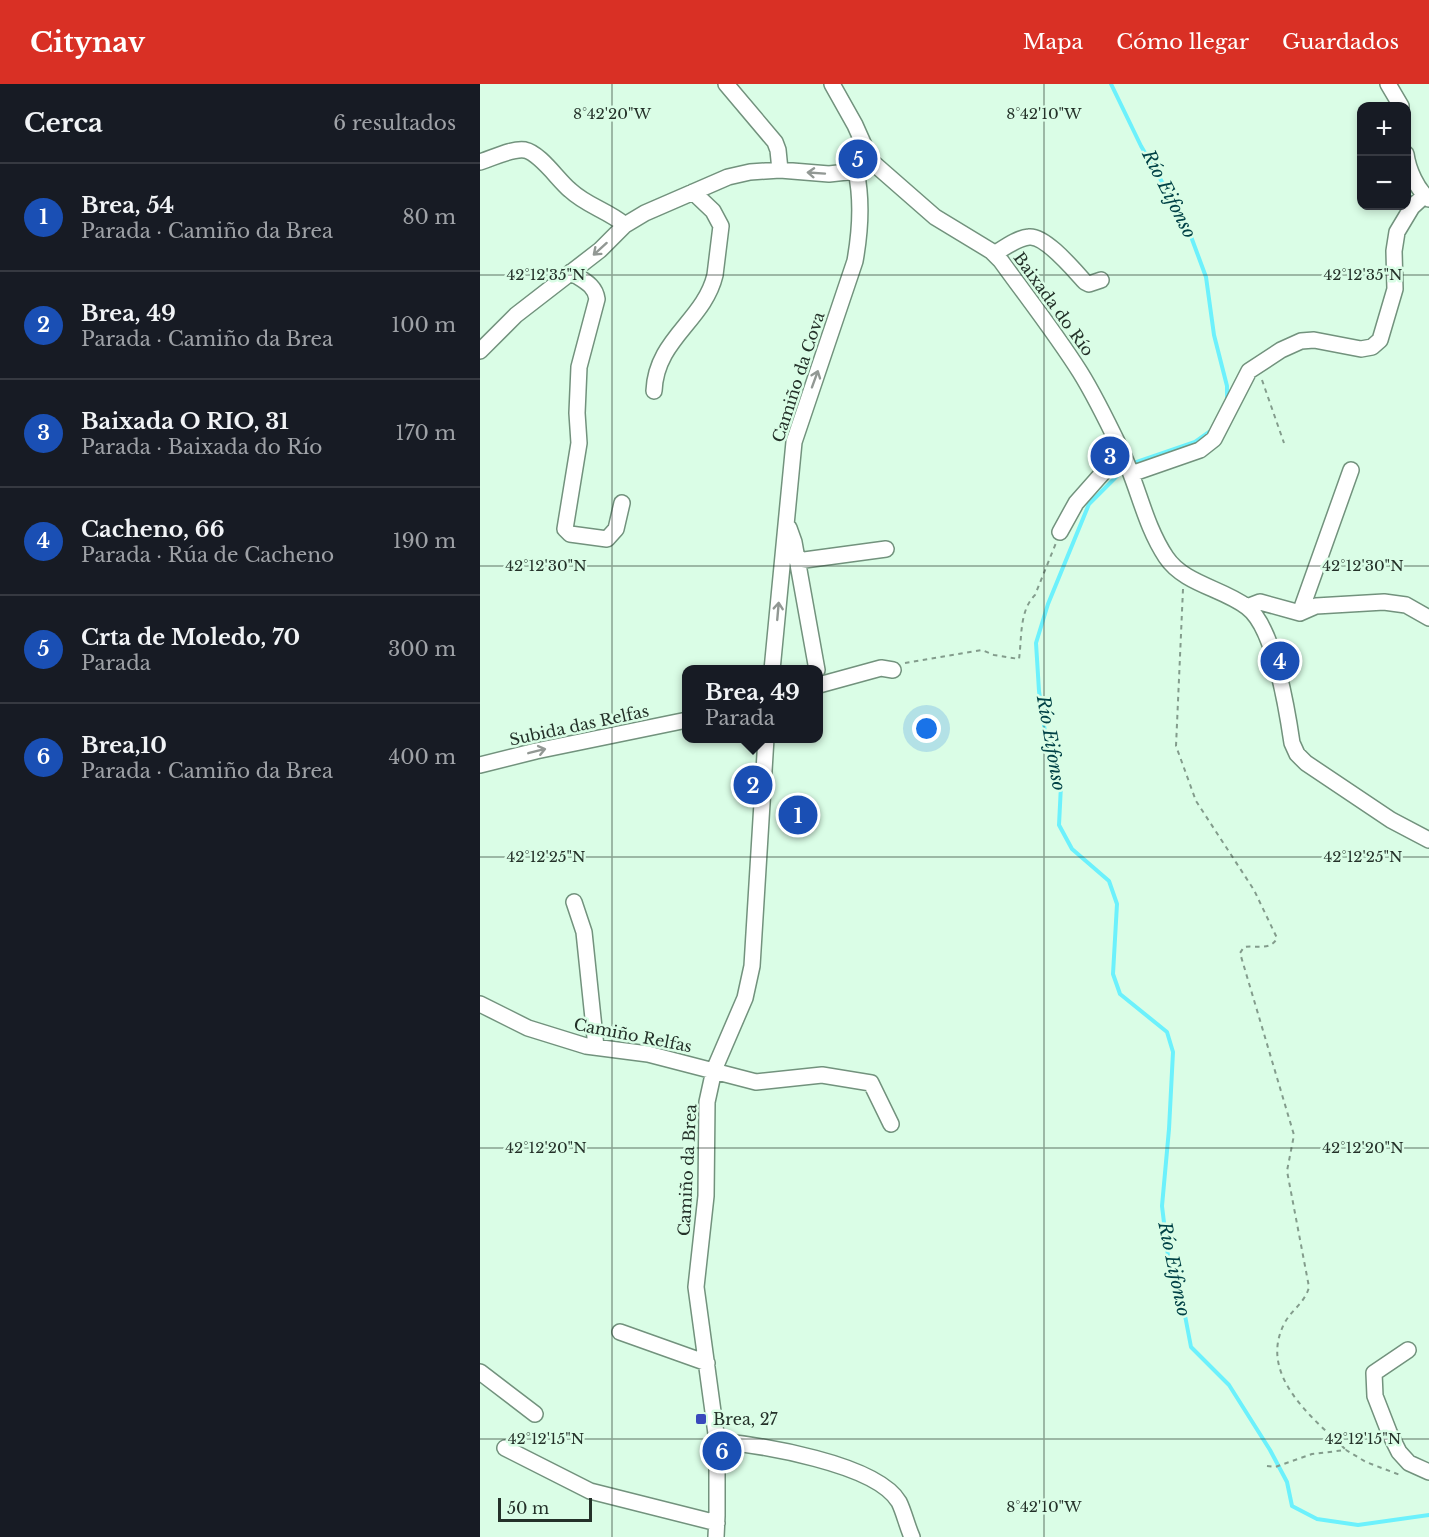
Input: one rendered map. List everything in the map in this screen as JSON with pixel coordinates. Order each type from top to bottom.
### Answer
[{"type":"street","points":[[726,84],[775,142],[780,170]]},
{"type":"street","points":[[480,351],[516,315],[600,250],[625,225],[645,213],[728,177],[750,172],[780,170],[829,174],[856,171],[871,161],[855,125],[832,84]]},
{"type":"street","points":[[1388,84],[1399,102]]},
{"type":"street","points":[[480,162],[517,150],[534,153],[569,190],[584,201],[611,214],[625,225]]},
{"type":"street","points":[[1130,472],[1200,450],[1214,439],[1249,371],[1281,350],[1301,341],[1314,340],[1361,349],[1372,347],[1380,340],[1395,289],[1394,251],[1397,232],[1412,207],[1427,197],[1412,174],[1408,156]]},
{"type":"street","name":"Baixada do Río","points":[[871,161],[935,217],[994,254],[1081,373],[1122,451],[1152,533],[1168,560],[1184,575]]},
{"type":"street","name":"Camiño da Cova","points":[[772,665],[794,442],[855,261],[859,238],[856,171]]},
{"type":"street","points":[[654,391],[656,374],[665,352],[699,309],[715,275],[721,226],[713,211],[693,192]]},
{"type":"street","points":[[994,254],[1029,236],[1036,237],[1047,244],[1085,282],[1089,284],[1101,280]]},
{"type":"street","points":[[571,273],[592,285],[597,299],[579,367],[577,413],[579,443],[565,529],[570,534],[607,539],[616,529],[622,503]]},
{"type":"street","points":[[1060,532],[1076,503],[1122,451]]},
{"type":"street","points":[[1300,613],[1352,470]]},
{"type":"street","points":[[787,519],[794,542],[816,665]]},
{"type":"street","points":[[797,561],[886,549]]},
{"type":"street","points":[[1184,575],[1247,607],[1264,629],[1292,743],[1297,754],[1306,763],[1391,820],[1429,840]]},
{"type":"street","points":[[1247,607],[1260,602],[1300,613],[1316,606],[1384,603],[1406,605],[1429,618]]},
{"type":"street","points":[[823,678],[881,668],[893,670]]},
{"type":"street","name":"Subida das Relfas","points":[[480,765],[682,721]]},
{"type":"street","name":"Camiño da Brea","points":[[716,1530],[717,1441],[696,1287],[706,1196],[707,1102],[714,1070],[745,998],[752,966],[766,743]]},
{"type":"street","points":[[574,902],[584,932],[596,1047]]},
{"type":"street","name":"Camiño Relfas","points":[[480,1004],[528,1028],[586,1046],[648,1054],[756,1082],[822,1075],[871,1083],[891,1124]]},
{"type":"street","points":[[620,1332],[706,1363]]},
{"type":"street","points":[[1408,1350],[1374,1372],[1376,1396],[1399,1452],[1409,1463],[1429,1472]]},
{"type":"street","points":[[480,1372],[535,1414]]},
{"type":"street","points":[[717,1441],[748,1444],[824,1461],[864,1475],[888,1491],[898,1501],[912,1537]]},
{"type":"street","points":[[506,1448],[590,1491],[716,1530]]},
{"type":"path","points":[[1257,366],[1284,443]]},
{"type":"path","points":[[893,670],[898,664],[982,650],[994,655],[1019,659],[1023,620],[1060,532]]},
{"type":"path","points":[[1184,575],[1176,746],[1196,801],[1254,890],[1277,938],[1275,943],[1269,947],[1244,947],[1240,953],[1294,1135],[1287,1171],[1309,1287],[1303,1302],[1284,1323],[1277,1342],[1279,1371],[1299,1404],[1346,1450],[1366,1462],[1397,1474],[1406,1475]]},
{"type":"path","points":[[1267,1466],[1275,1467],[1312,1454],[1346,1450]]},
{"type":"waterway","name":"Río Eifonso","points":[[1111,84],[1141,146],[1186,223],[1206,277],[1214,335],[1227,386],[1227,400]]},
{"type":"waterway","name":"Río Eifonso","points":[[1131,464],[1195,442],[1212,430]]},
{"type":"waterway","name":"Río Eifonso","points":[[1125,468],[1089,504],[1048,604],[1036,643],[1039,691],[1047,746],[1061,785],[1059,825],[1072,849],[1109,881],[1117,904],[1113,974],[1120,994],[1167,1032],[1173,1052],[1162,1206],[1168,1256],[1183,1305],[1191,1347],[1229,1385],[1270,1450],[1287,1482],[1292,1506],[1317,1519],[1358,1525],[1429,1515]]},
{"type":"place","name":"Crta de Moledo, 70","points":[[858,159]]},
{"type":"place","name":"Baixada O RIO, 31","points":[[1110,456]]},
{"type":"place","name":"Cacheno, 66","points":[[1280,661]]},
{"type":"place","name":"Brea, 49","points":[[753,785]]},
{"type":"place","name":"Brea, 54","points":[[798,815]]},
{"type":"place","name":"Brea, 27","points":[[701,1419]]},
{"type":"place","name":"Brea,10","points":[[722,1451]]}]
